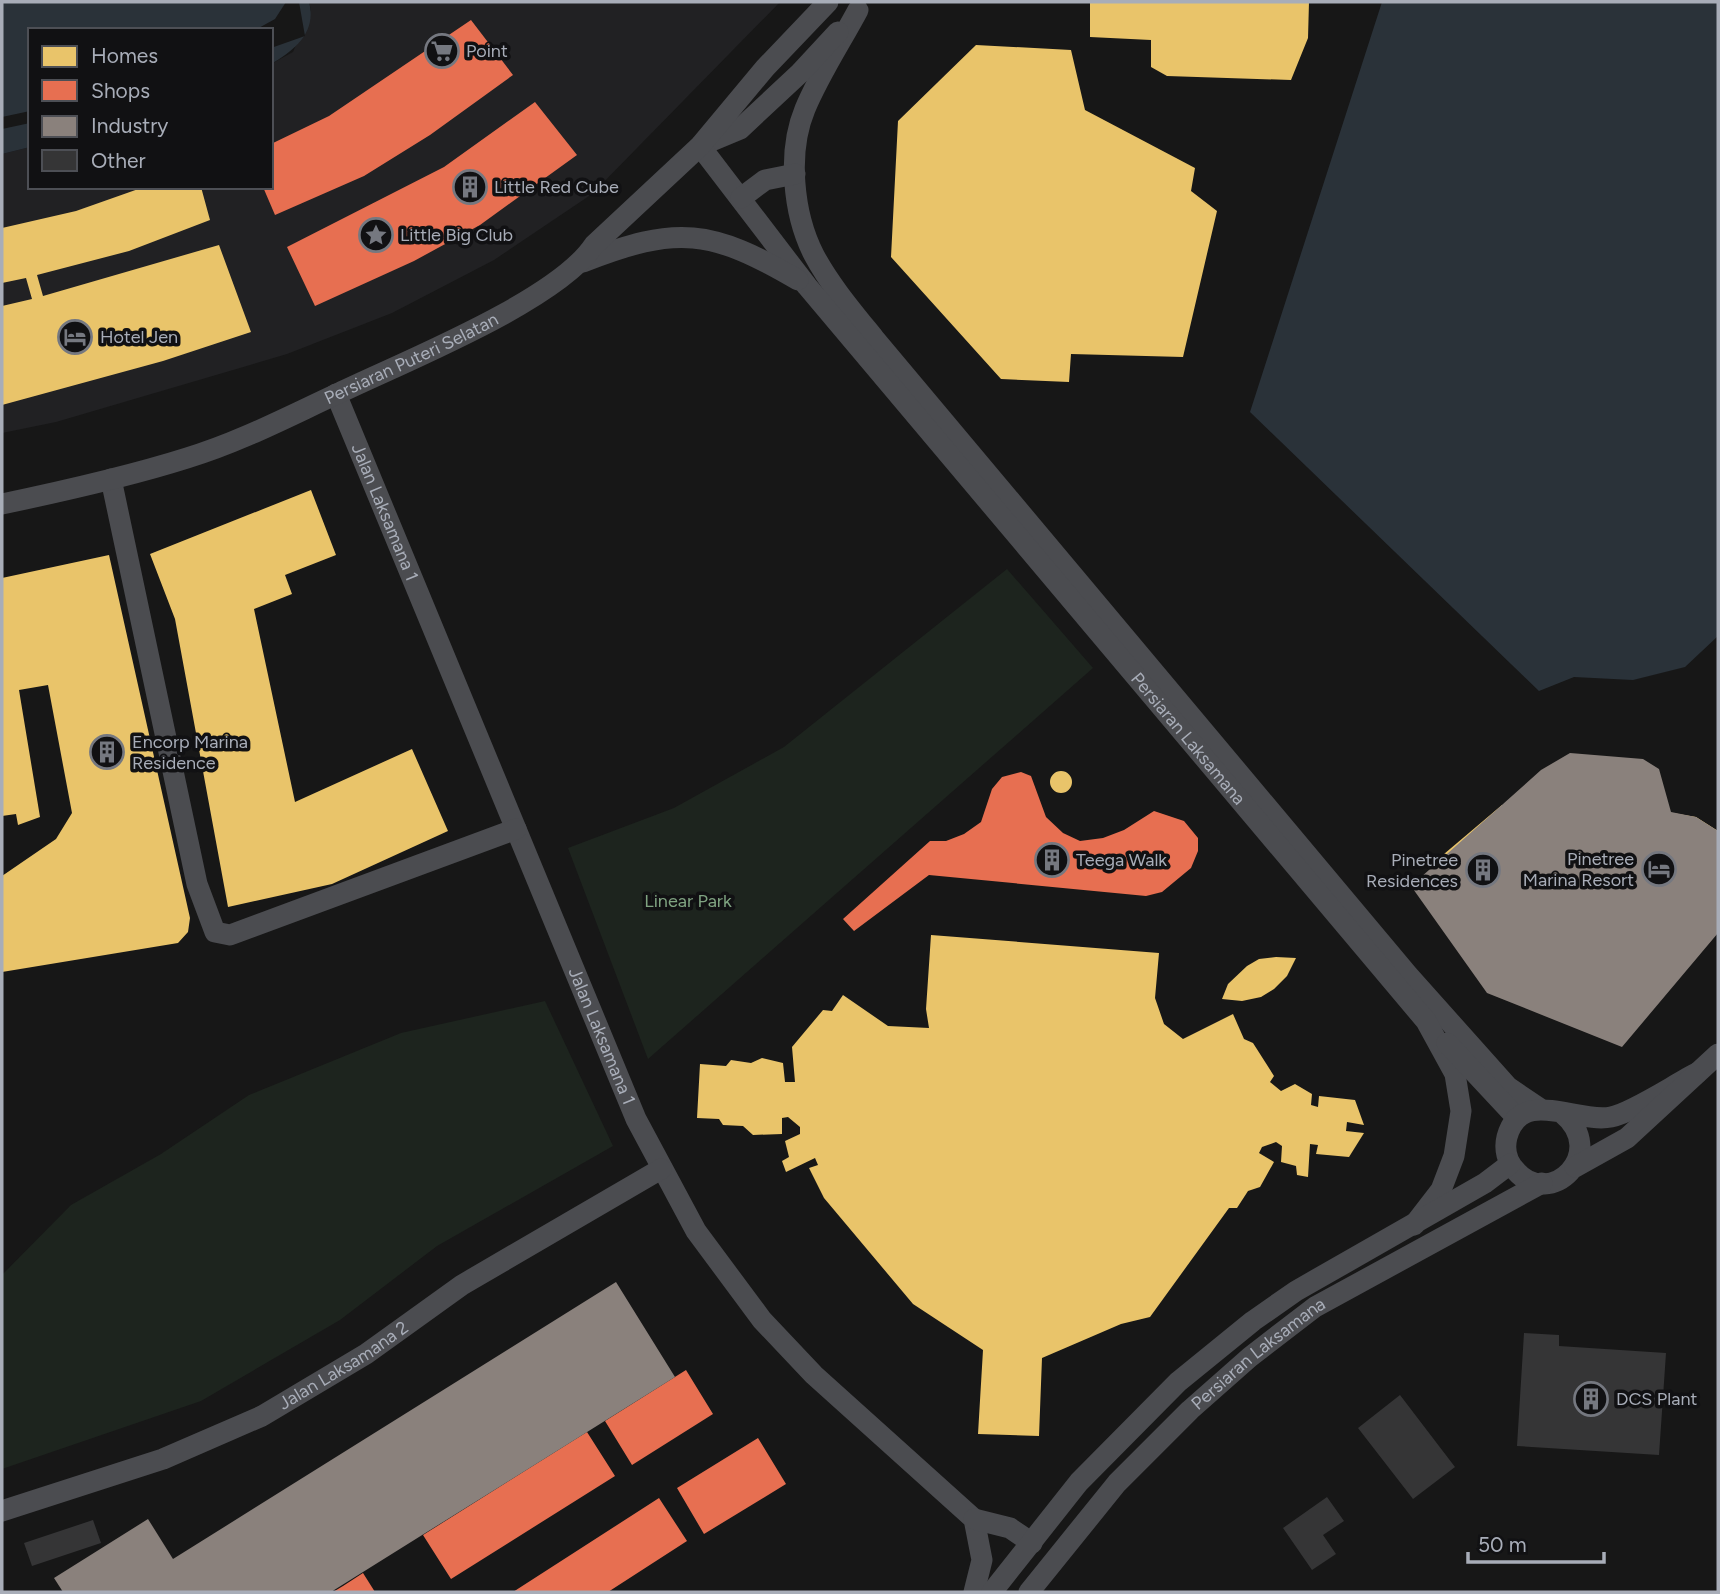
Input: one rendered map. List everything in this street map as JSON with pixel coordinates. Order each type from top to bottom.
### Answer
[{"type":"street","name":"Persiaran Puteri Selatan","points":[[2,504],[73,489],[189,458],[299,414],[437,348],[534,295],[583,262],[603,236],[700,146],[765,68],[828,2]]},
{"type":"street","name":"Persiaran Puteri Selatan","points":[[700,146],[740,129],[800,73],[862,6]]},
{"type":"street","points":[[862,6],[805,109],[797,137],[795,174],[803,223],[814,254],[845,303],[1408,975],[1508,1087],[1539,1108],[1595,1118],[1614,1117],[1697,1073]]},
{"type":"street","name":"Persiaran Laksamana","points":[[700,146],[807,286],[1426,1021],[1455,1073],[1461,1111],[1454,1156],[1441,1190],[1414,1225]]},
{"type":"street","points":[[741,198],[765,180],[795,174]]},
{"type":"street","points":[[583,262],[627,244],[690,236],[749,251],[807,286]]},
{"type":"street","name":"Jalan Laksamana 1","points":[[336,394],[636,1119],[660,1169],[696,1231],[762,1320],[814,1375],[974,1519]]},
{"type":"street","points":[[111,479],[197,884],[215,932],[230,935],[516,829]]},
{"type":"street","points":[[1426,1021],[1517,1118]]},
{"type":"street","points":[[1539,1108],[1517,1118],[1506,1140],[1510,1164],[1528,1180],[1542,1183],[1558,1181],[1574,1167],[1627,1139],[1718,1054]]},
{"type":"street","points":[[1562,1113],[1572,1121],[1581,1144],[1574,1167]]},
{"type":"street","name":"Persiaran Laksamana","points":[[992,1592],[1101,1458],[1178,1382],[1253,1321],[1296,1291],[1485,1183],[1510,1164]]},
{"type":"street","name":"Jalan Laksamana 2","points":[[2,1511],[163,1459],[262,1416],[366,1354],[462,1285],[660,1169]]},
{"type":"street","name":"Persiaran Laksamana","points":[[1029,1592],[1117,1483],[1190,1410],[1250,1357],[1315,1307],[1542,1183]]},
{"type":"street","points":[[974,1592],[982,1560],[974,1519],[1010,1528],[1032,1543]]},
{"type":"shaded area","points":[[2,2],[309,2],[311,13],[307,31],[296,46],[273,63],[273,28],[28,28],[28,148],[2,154]]},
{"type":"shaded area","points":[[309,2],[780,2],[592,194],[494,260],[392,313],[287,354],[56,422],[2,433],[2,154],[28,148],[28,189],[273,189],[273,63],[293,52],[311,10]]},
{"type":"shaded area","points":[[1382,2],[1718,2],[1718,636],[1685,667],[1633,680],[1574,677],[1539,691],[1250,412]]},
{"type":"green space","name":"Linear Park","points":[[1007,569],[1093,668],[648,1059],[568,848],[674,808],[784,747]]},
{"type":"green space","points":[[545,1001],[613,1146],[437,1246],[340,1320],[201,1401],[2,1469],[2,1275],[71,1205],[161,1154],[249,1095],[401,1033]]},
{"type":"pier","points":[[286,2],[299,2],[305,36],[273,47],[273,28],[259,28],[275,19]]},
{"type":"pier","points":[[28,111],[28,123],[2,129],[2,117]]},
{"type":"building: Homes","points":[[1090,2],[1309,2],[1308,38],[1291,80],[1167,76],[1151,67],[1151,40],[1090,37]]},
{"type":"building: Homes","points":[[976,45],[1071,50],[1085,110],[1195,168],[1191,191],[1217,211],[1183,357],[1071,354],[1069,382],[1001,379],[891,257],[898,121]]},
{"type":"building: Homes","points":[[138,189],[202,189],[210,220],[129,251],[37,275],[43,296],[219,245],[251,332],[163,361],[2,405],[2,306],[32,299],[26,278],[2,283],[2,228],[76,211]]},
{"type":"building: Homes","points":[[311,490],[336,555],[285,575],[292,594],[254,609],[295,802],[412,749],[448,831],[332,884],[228,907],[175,619],[150,554]]},
{"type":"building: Homes","name":"Encorp Marina Residence","points":[[109,555],[190,918],[188,932],[178,943],[2,972],[2,876],[56,839],[72,813],[48,685],[19,690],[40,817],[18,825],[16,814],[2,816],[2,578]]},
{"type":"building: Homes","points":[[1061,771],[1069,774],[1072,782],[1069,790],[1061,793],[1053,790],[1050,782],[1053,774]]},
{"type":"building: Homes","name":"Pinetree Residences","points":[[1502,805],[1522,822],[1544,820],[1539,850],[1528,857],[1535,867],[1503,890],[1494,878],[1471,895],[1481,908],[1446,933],[1427,906],[1440,896],[1429,880],[1437,873],[1431,865]]},
{"type":"building: Homes","name":"Pinetree Marina Resort","points":[[1649,809],[1696,817],[1718,831],[1718,910],[1701,894],[1672,934],[1656,921],[1667,903],[1648,876],[1602,876],[1599,860],[1583,863],[1581,842],[1596,840],[1593,817]]},
{"type":"building: Homes","points":[[931,935],[1159,953],[1155,998],[1164,1024],[1183,1039],[1233,1014],[1244,1039],[1253,1043],[1274,1076],[1270,1082],[1281,1091],[1295,1084],[1312,1094],[1311,1105],[1318,1107],[1319,1096],[1355,1100],[1364,1125],[1347,1122],[1346,1131],[1364,1133],[1349,1157],[1316,1154],[1318,1145],[1310,1144],[1308,1177],[1297,1175],[1296,1166],[1281,1162],[1282,1146],[1276,1142],[1262,1147],[1259,1153],[1274,1162],[1260,1187],[1248,1191],[1237,1208],[1229,1208],[1150,1317],[1121,1324],[1042,1358],[1039,1436],[978,1434],[983,1350],[913,1304],[824,1198],[809,1168],[818,1165],[815,1158],[786,1172],[782,1161],[789,1157],[785,1141],[800,1134],[800,1127],[788,1117],[782,1118],[782,1134],[753,1135],[743,1126],[723,1125],[719,1119],[697,1118],[700,1064],[726,1066],[731,1060],[751,1063],[762,1058],[783,1063],[785,1082],[795,1082],[792,1047],[823,1010],[832,1011],[843,995],[888,1026],[929,1028],[926,1009]]},
{"type":"building: Homes","points":[[1296,958],[1287,976],[1274,989],[1261,997],[1242,1001],[1222,999],[1228,984],[1247,966],[1259,959]]},
{"type":"building: Homes","points":[[318,1537],[330,1545],[337,1566],[338,1582],[332,1591],[149,1592],[151,1580],[156,1577]]},
{"type":"building: Shops","points":[[471,20],[513,75],[430,135],[364,176],[275,215],[264,189],[273,189],[273,143],[329,116]]},
{"type":"building: Shops","name":"Little Red Cube","points":[[535,102],[577,155],[480,225],[414,261],[315,306],[287,247],[444,167]]},
{"type":"building: Shops","name":"Teega Walk","points":[[1021,772],[1031,776],[1046,817],[1063,833],[1080,841],[1103,838],[1124,830],[1154,811],[1184,821],[1198,838],[1198,851],[1191,868],[1162,892],[1146,896],[929,875],[854,931],[843,919],[930,841],[946,841],[964,834],[981,822],[992,789],[1002,777]]},
{"type":"building: Shops","points":[[686,1370],[713,1414],[632,1465],[605,1421]]},
{"type":"building: Shops","points":[[587,1432],[615,1476],[451,1579],[423,1535]]},
{"type":"building: Shops","points":[[758,1438],[786,1484],[704,1534],[677,1488]]},
{"type":"building: Shops","points":[[659,1498],[687,1541],[608,1592],[513,1592]]},
{"type":"building: Shops","points":[[363,1573],[375,1592],[333,1592],[343,1586]]},
{"type":"building: Industry","points":[[1570,753],[1643,759],[1659,769],[1671,812],[1696,817],[1718,831],[1718,933],[1622,1047],[1487,993],[1411,886],[1541,770]]},
{"type":"building: Industry","points":[[616,1282],[675,1377],[331,1592],[63,1592],[54,1578],[148,1519],[173,1559]]},
{"type":"building: Other","name":"DCS Plant","points":[[1524,1333],[1559,1335],[1559,1346],[1666,1353],[1659,1455],[1517,1446]]},
{"type":"building: Other","points":[[1400,1395],[1455,1467],[1413,1499],[1358,1428]]},
{"type":"building: Other","points":[[1327,1497],[1344,1521],[1323,1535],[1336,1554],[1312,1570],[1283,1528]]},
{"type":"building: Other","points":[[93,1520],[101,1543],[32,1566],[24,1543]]},
{"type":"place","name":"Point","points":[[442,51]]},
{"type":"place","name":"Little Red Cube","points":[[470,187]]},
{"type":"place","name":"Little Big Club","points":[[376,235]]},
{"type":"place","name":"Hotel Jen","points":[[75,337]]},
{"type":"place","name":"Encorp Marina Residence","points":[[107,752]]},
{"type":"place","name":"Teega Walk","points":[[1052,860]]},
{"type":"place","name":"Pinetree Marina Resort","points":[[1659,869]]},
{"type":"place","name":"Pinetree Residences","points":[[1483,870]]},
{"type":"place","name":"DCS Plant","points":[[1591,1399]]}]
